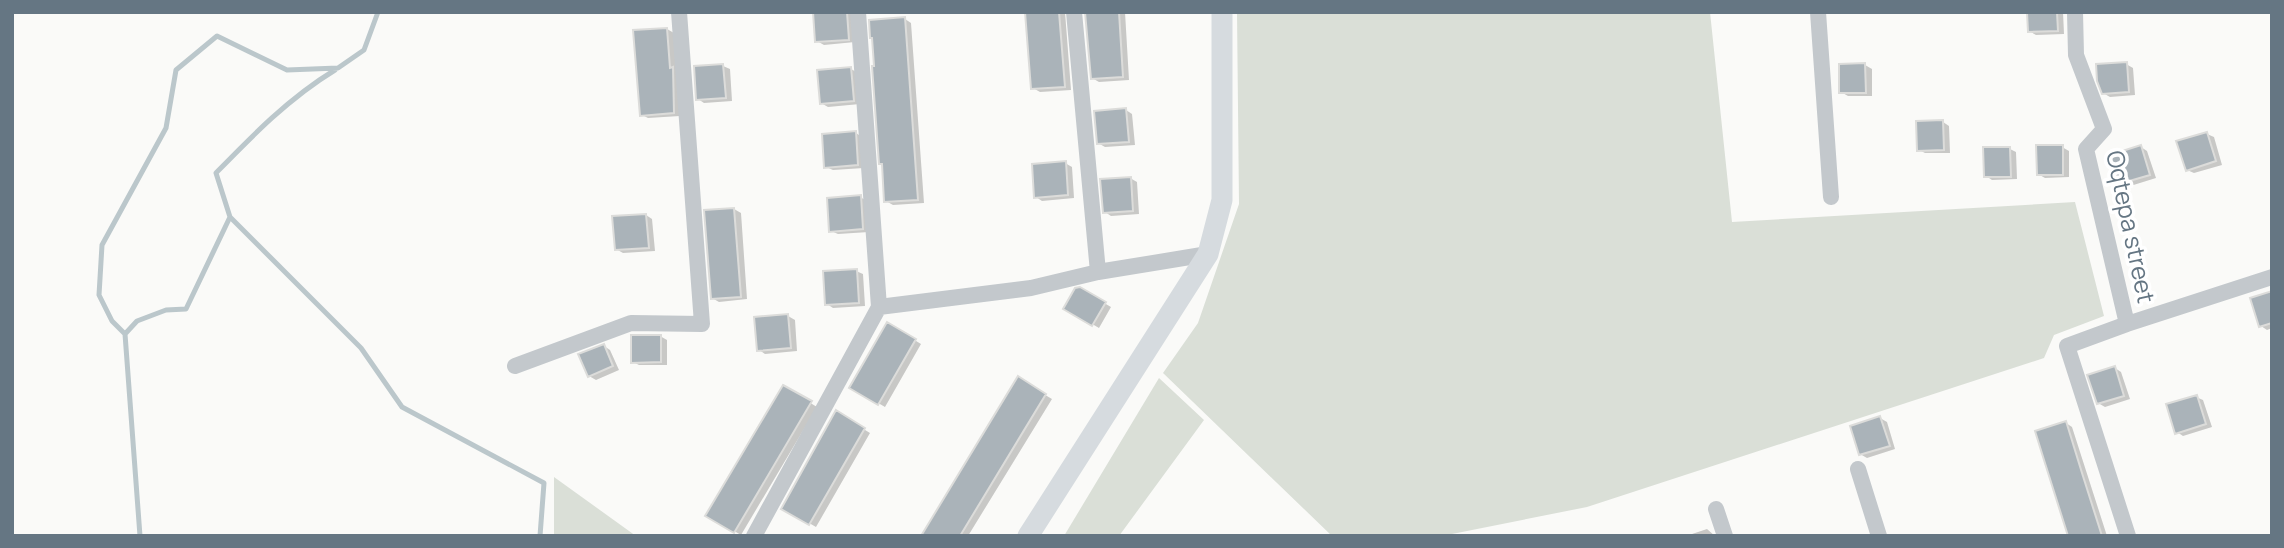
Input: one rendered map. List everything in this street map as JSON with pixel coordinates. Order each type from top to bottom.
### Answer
[{"type":"main road","points":[[1028,536],[1208,254],[1222,200],[1222,12]]},
{"type":"street","points":[[515,366],[631,323],[702,324],[679,12]]},
{"type":"street","points":[[754,536],[879,307],[858,12]]},
{"type":"street","points":[[1074,12],[1098,272]]},
{"type":"street","points":[[1818,12],[1831,197]]},
{"type":"street","name":"Oqtepa street","points":[[2075,12],[2076,55],[2104,129],[2086,149],[2127,324],[2067,346],[2128,536]]},
{"type":"street","points":[[879,307],[1031,288],[1098,272],[1208,254]]},
{"type":"street","points":[[2127,324],[2272,276]]},
{"type":"street","points":[[1858,469],[1879,536]]},
{"type":"street","points":[[1716,509],[1725,536]]},
{"type":"shaded area","points":[[1237,12],[1710,12],[1732,222],[2075,202],[2104,316],[2054,335],[2044,358],[1587,507],[1442,536],[1332,536],[1163,373],[1198,323],[1239,204]]},
{"type":"shaded area","points":[[1159,378],[1204,420],[1119,536],[1064,536]]},
{"type":"shaded area","points":[[554,477],[636,536],[554,536]]},
{"type":"building","points":[[813,12],[847,12],[849,40],[815,42]]},
{"type":"building","points":[[1025,12],[1059,12],[1065,87],[1031,89]]},
{"type":"building","points":[[1085,12],[1119,12],[1123,77],[1091,79]]},
{"type":"building","points":[[2027,12],[2057,12],[2058,31],[2028,32]]},
{"type":"building","points":[[905,17],[918,200],[884,202],[869,20]]},
{"type":"building","points":[[667,28],[670,68],[673,67],[674,113],[640,116],[633,30]]},
{"type":"building","points":[[2127,62],[2129,92],[2102,94],[2097,81],[2096,64]]},
{"type":"building","points":[[1865,63],[1866,93],[1839,93],[1839,64]]},
{"type":"building","points":[[723,64],[726,98],[696,100],[694,66]]},
{"type":"building","points":[[851,67],[854,101],[820,104],[817,70]]},
{"type":"building","points":[[1126,108],[1129,142],[1097,144],[1094,111]]},
{"type":"building","points":[[1943,120],[1944,150],[1917,151],[1916,121]]},
{"type":"building","points":[[856,131],[858,165],[824,168],[822,134]]},
{"type":"building","points":[[2207,132],[2216,161],[2186,171],[2176,141]]},
{"type":"building","points":[[2036,145],[2063,145],[2063,175],[2037,175]]},
{"type":"building","points":[[2141,145],[2150,175],[2119,184],[2110,155]]},
{"type":"building","points":[[1983,147],[2010,147],[2011,177],[1984,177]]},
{"type":"building","points":[[1066,161],[1068,195],[1034,198],[1032,164]]},
{"type":"building","points":[[1131,177],[1133,211],[1103,213],[1100,179]]},
{"type":"building","points":[[861,195],[863,229],[829,232],[827,198]]},
{"type":"building","points":[[734,208],[741,297],[711,299],[704,210]]},
{"type":"building","points":[[646,214],[649,248],[615,250],[612,216]]},
{"type":"building","points":[[857,269],[859,303],[825,305],[823,271]]},
{"type":"building","points":[[1080,287],[1106,302],[1092,326],[1063,309],[1075,288]]},
{"type":"building","points":[[2272,291],[2272,323],[2259,327],[2250,298]]},
{"type":"building","points":[[788,314],[791,348],[757,351],[754,317]]},
{"type":"building","points":[[887,322],[916,339],[878,405],[849,388]]},
{"type":"building","points":[[631,335],[661,335],[661,362],[631,363]]},
{"type":"building","points":[[604,344],[613,366],[588,377],[578,354]]},
{"type":"building","points":[[2115,366],[2124,396],[2097,404],[2087,375]]},
{"type":"building","points":[[1018,376],[1046,394],[960,536],[921,536]]},
{"type":"building","points":[[783,385],[812,401],[734,533],[705,516]]},
{"type":"building","points":[[2197,395],[2206,424],[2175,434],[2166,404]]},
{"type":"building","points":[[836,410],[865,428],[809,525],[781,509]]},
{"type":"building","points":[[1880,416],[1890,446],[1859,455],[1850,426]]},
{"type":"building","points":[[2066,421],[2102,536],[2068,536],[2044,460],[2035,431]]},
{"type":"waterway","points":[[140,536],[125,334],[112,321],[99,295],[102,245],[166,128],[176,70],[217,36],[287,70],[338,68],[364,50],[378,12]]},
{"type":"waterway","points":[[335,70],[287,105],[216,173],[230,217],[361,348],[402,407],[544,483],[540,536]]},
{"type":"waterway","points":[[125,334],[137,321],[166,310],[186,309],[230,217]]}]
